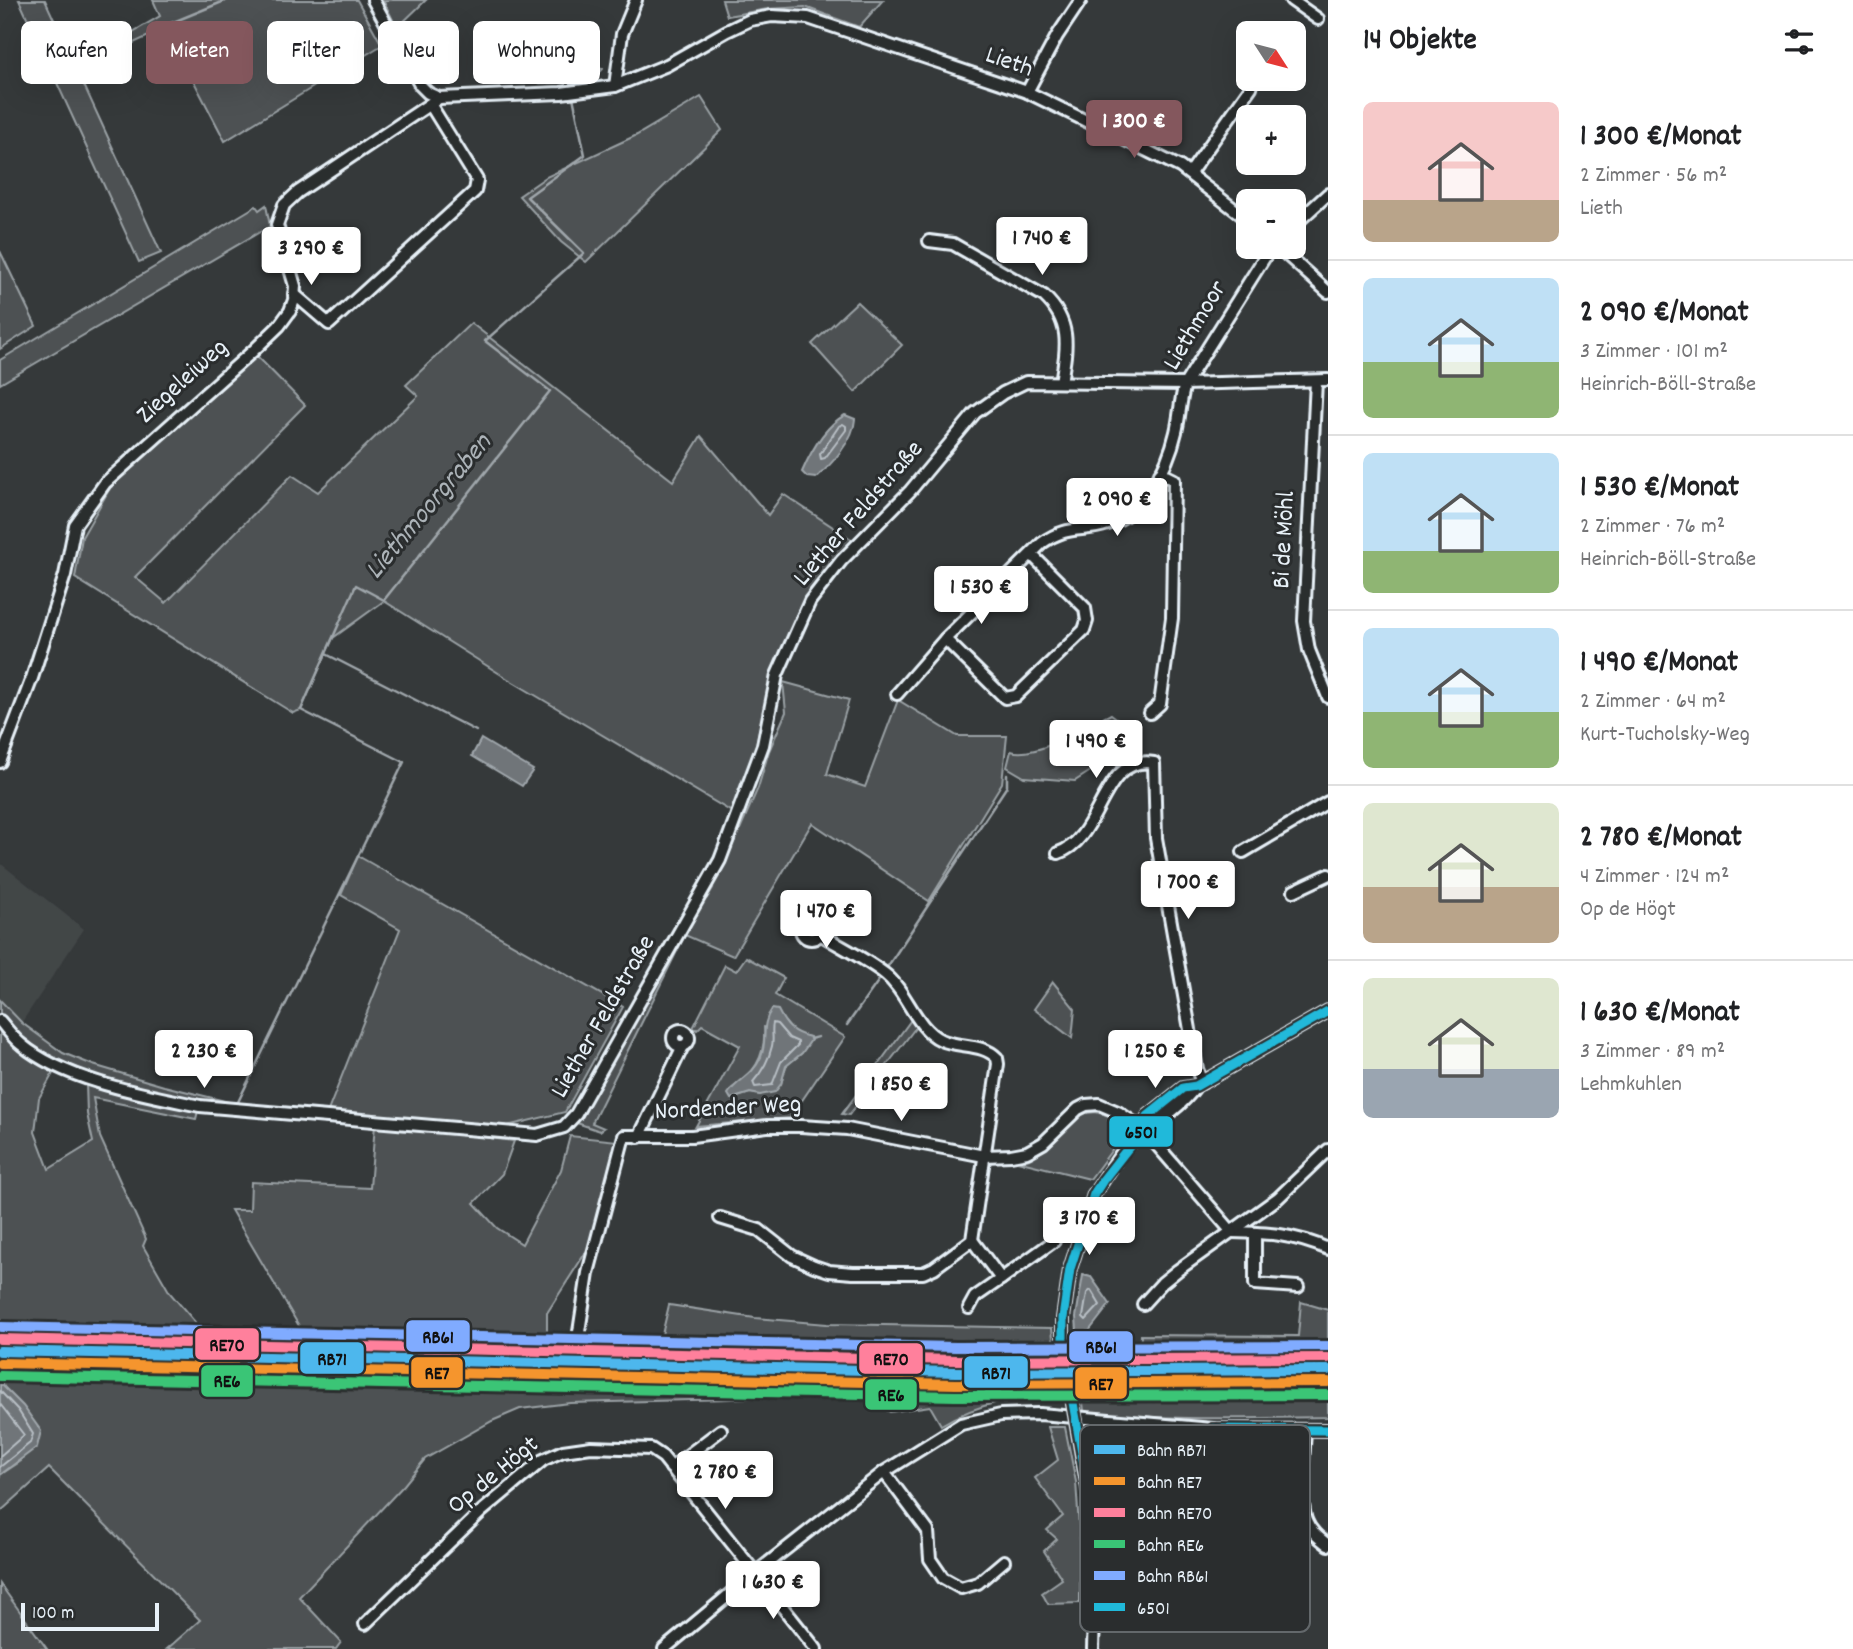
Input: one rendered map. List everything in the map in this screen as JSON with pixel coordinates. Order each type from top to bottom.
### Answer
[{"type":"street","points":[[373,0],[420,85],[434,101],[477,180],[475,191],[328,324],[295,294],[292,269],[277,225],[284,205],[298,192],[434,101]]},
{"type":"street","points":[[615,86],[622,34],[636,0]]},
{"type":"street","points":[[1027,92],[1057,36],[1081,0]]},
{"type":"street","points":[[1291,0],[1318,19]]},
{"type":"street","name":"Lieth","points":[[434,101],[561,93],[615,86],[667,65],[750,20],[772,16],[808,18],[1027,92],[1137,144],[1190,173],[1236,210]]},
{"type":"street","points":[[1190,173],[1248,91]]},
{"type":"street","points":[[1306,214],[1328,194]]},
{"type":"street","points":[[929,241],[953,244],[1044,296],[1057,308],[1064,322],[1066,346],[1061,382]]},
{"type":"street","name":"Liethmoor","points":[[897,694],[945,639],[1055,533],[1111,523],[1136,506],[1160,473],[1177,431],[1185,384],[1268,259]]},
{"type":"street","points":[[1290,259],[1328,292]]},
{"type":"street","name":"Ziegeleiweg","points":[[0,762],[32,678],[65,575],[75,525],[105,484],[279,326],[290,312],[295,294]]},
{"type":"street","name":"Liether Feldstraße","points":[[0,1021],[22,1046],[57,1066],[83,1077],[200,1106],[537,1135],[564,1127],[576,1114],[720,860],[763,746],[777,675],[810,601],[842,560],[910,491],[985,404],[1026,382],[1185,384],[1328,380]]},
{"type":"street","name":"Bi de Möhl","points":[[1316,381],[1304,621],[1309,650],[1328,697]]},
{"type":"street","points":[[1150,713],[1160,704],[1172,618],[1174,480],[1160,473]]},
{"type":"street","points":[[945,639],[1005,698],[1016,696],[1084,630],[1087,621],[1085,608],[1031,554]]},
{"type":"street","points":[[1058,853],[1069,850],[1094,819],[1103,796],[1119,774],[1131,765],[1143,761],[1154,763],[1156,838],[1199,1085]]},
{"type":"street","points":[[1243,852],[1328,802]]},
{"type":"street","points":[[1294,891],[1328,875]]},
{"type":"street","points":[[1157,916],[1170,914]]},
{"type":"street","points":[[820,934],[886,974],[902,991],[926,1028],[939,1040],[987,1050],[997,1058],[972,1240],[1001,1279]]},
{"type":"street","points":[[1080,1444],[1063,1347],[1063,1318],[1070,1266],[1094,1194],[1121,1154],[1143,1129],[1187,1098],[1199,1085],[1328,1011]]},
{"type":"street","points":[[639,1137],[683,1046]]},
{"type":"street","name":"Nordender Weg","points":[[579,1332],[588,1273],[624,1136],[692,1136],[792,1125],[847,1129],[984,1156],[1010,1155],[1027,1152],[1054,1134],[1079,1109],[1086,1105],[1099,1104],[1118,1112],[1143,1129]]},
{"type":"street","points":[[1143,1129],[1232,1232],[1276,1233],[1303,1238],[1328,1249]]},
{"type":"street","points":[[1143,1304],[1162,1283],[1278,1198],[1328,1150]]},
{"type":"street","points":[[720,1218],[759,1230],[792,1256],[829,1271],[923,1273],[972,1240]]},
{"type":"street","points":[[969,1308],[975,1297],[1054,1241],[1057,1221]]},
{"type":"street","points":[[1255,1233],[1255,1284],[1298,1287]]},
{"type":"street","points":[[664,1649],[884,1472],[961,1424],[1001,1415],[1040,1414],[1167,1425]]},
{"type":"street","points":[[671,1468],[721,1430]]},
{"type":"street","points":[[1310,1430],[1328,1430]]},
{"type":"street","name":"Op de Högt","points":[[365,1624],[482,1511],[543,1460],[563,1451],[591,1447],[651,1449],[663,1457],[816,1649]]},
{"type":"street","points":[[884,1472],[928,1531],[930,1559],[943,1578],[961,1588],[978,1583],[1004,1561]]},
{"type":"street","points":[[1310,1528],[1328,1545]]},
{"type":"shaded area","points":[[19,0],[45,0],[55,21],[29,21]]},
{"type":"shaded area","points":[[153,0],[357,0],[378,38],[378,47],[364,56],[364,21],[267,21],[267,84],[318,84],[225,141],[195,84],[253,84],[253,21],[152,21],[160,16]]},
{"type":"shaded area","points":[[383,0],[426,0],[404,21],[394,21]]},
{"type":"shaded area","points":[[722,0],[883,0],[859,27],[805,7],[768,9],[727,16]]},
{"type":"shaded area","points":[[146,24],[146,37],[132,44],[132,33]]},
{"type":"shaded area","points":[[57,84],[84,84],[161,253],[139,262]]},
{"type":"shaded area","points":[[701,97],[722,130],[586,262],[561,242],[519,196],[546,177],[637,135]]},
{"type":"shaded area","points":[[266,205],[270,226],[0,384],[0,360],[256,206],[259,210]]},
{"type":"shaded area","points":[[0,251],[36,326],[0,349]]},
{"type":"shaded area","points":[[857,302],[902,345],[855,392],[812,344]]},
{"type":"shaded area","points":[[471,323],[673,481],[701,436],[768,515],[783,494],[854,541],[809,593],[788,634],[772,671],[754,754],[732,812],[508,679],[384,601],[333,638],[301,710],[293,713],[75,578],[82,537],[110,488],[256,355],[305,405],[135,577],[166,603],[292,475],[318,492],[418,396],[406,385]]},
{"type":"shaded area","points":[[783,682],[849,700],[827,774],[865,787],[898,700],[957,736],[1007,736],[1002,783],[929,901],[812,823],[733,956],[685,935],[592,1123],[604,1128],[600,1131],[577,1123],[579,1114],[628,1035],[682,932],[704,896],[707,898],[713,888],[709,885],[724,863],[737,836],[786,712]]},
{"type":"shaded area","points":[[1111,714],[1127,726],[1089,772],[1075,781],[1024,777],[1007,767],[1011,751],[1022,752],[1048,746]]},
{"type":"shaded area","points":[[358,856],[623,1007],[565,1112],[507,1126],[328,1111],[400,929],[341,895]]},
{"type":"shaded area","points":[[0,863],[84,929],[22,1022],[0,1000]]},
{"type":"shaded area","points":[[746,957],[784,978],[775,995],[845,1037],[790,1118],[696,1126],[740,1046],[702,1025],[697,1030],[693,1028],[725,965],[736,971]],"holes":[[[785,1022],[794,1033],[809,1037],[802,1053],[786,1066],[781,1084],[760,1095],[750,1093],[731,1099],[732,1088],[747,1076],[758,1062],[763,1046],[764,1027]]]},
{"type":"shaded area","points":[[1053,982],[1075,1009],[1072,1038],[1034,1009]]},
{"type":"shaded area","points":[[0,1000],[22,1023],[63,1053],[164,1086],[237,1104],[159,1098],[60,1061],[28,1044],[0,1014]]},
{"type":"shaded area","points":[[911,1020],[916,1027],[849,1115],[842,1114]]},
{"type":"shaded area","points":[[0,1030],[21,1053],[55,1070],[39,1098],[35,1132],[49,1169],[93,1142],[87,1114],[86,1083],[198,1111],[196,1119],[93,1098],[100,1137],[146,1239],[143,1246],[170,1293],[206,1335],[302,1331],[231,1210],[250,1210],[251,1182],[370,1188],[375,1124],[514,1141],[502,1174],[474,1203],[497,1228],[522,1244],[561,1170],[570,1136],[618,1141],[591,1244],[547,1313],[547,1338],[661,1339],[669,1305],[755,1318],[827,1324],[1052,1328],[1055,1358],[694,1347],[515,1346],[0,1328]]},
{"type":"shaded area","points":[[1096,1112],[1113,1117],[1129,1127],[1090,1179],[1021,1162],[1039,1154],[1080,1116]]},
{"type":"shaded area","points":[[1301,1302],[1328,1310],[1328,1358],[1140,1357],[1141,1335],[1298,1336]]},
{"type":"shaded area","points":[[0,1359],[792,1374],[1056,1376],[1059,1396],[998,1402],[969,1411],[941,1425],[930,1406],[890,1412],[858,1396],[570,1403],[520,1409],[492,1421],[425,1459],[299,1597],[341,1642],[336,1649],[167,1649],[200,1620],[49,1468],[0,1512],[0,1475],[21,1461],[3,1384],[0,1383]]},
{"type":"shaded area","points":[[1328,1377],[1328,1417],[1175,1418],[1084,1412],[1081,1382]]},
{"type":"shaded area","points":[[1048,1427],[1065,1427],[1076,1482],[1080,1603],[1048,1604],[1042,1593],[1062,1579],[1044,1551],[1057,1539],[1047,1530],[1063,1516],[1035,1478],[1058,1460]]},
{"type":"shaded area","points":[[0,1584],[47,1649],[0,1649]]},
{"type":"water","points":[[845,415],[855,419],[851,435],[835,459],[816,478],[807,477],[802,472],[814,448],[825,432]]},
{"type":"water","points":[[481,739],[533,770],[522,786],[472,756]]},
{"type":"water","points":[[772,1009],[778,1010],[790,1028],[810,1037],[811,1040],[802,1053],[786,1066],[781,1084],[775,1092],[760,1095],[750,1093],[731,1099],[728,1094],[761,1057],[766,1021]]},
{"type":"water","points":[[1083,1275],[1091,1277],[1110,1304],[1089,1331],[1077,1331],[1076,1317]]},
{"type":"water","points":[[0,1383],[23,1406],[41,1431],[37,1447],[0,1475]]},
{"type":"waterway","points":[[176,21],[227,0]]},
{"type":"waterway","name":"Liethmoorgraben","points":[[237,1104],[404,762],[301,710],[356,585],[384,600],[550,391],[485,341],[584,253],[527,197],[585,155],[573,97]]},
{"type":"waterway","points":[[326,654],[476,731]]},
{"type":"waterway","points":[[888,966],[1007,786],[1007,774]]},
{"type":"waterway","points":[[847,1025],[879,980]]},
{"type":"waterway","points":[[810,1039],[818,1037]]},
{"type":"waterway","points":[[950,1358],[1062,1360]]},
{"type":"waterway","points":[[1069,1360],[1328,1359]]},
{"type":"waterway","points":[[1072,1375],[1328,1374]]},
{"type":"waterway","points":[[951,1375],[1066,1375]]},
{"type":"rail line","name":"RB61","points":[[1,1327],[956,1347],[1328,1346]]},
{"type":"rail line","name":"RE70","points":[[0,1339],[956,1360],[1328,1358]]},
{"type":"rail line","name":"RB71","points":[[0,1351],[956,1372],[1328,1370]]},
{"type":"rail line","name":"RE7","points":[[0,1363],[956,1384],[1328,1382]]},
{"type":"rail line","name":"RE6","points":[[0,1376],[955,1396],[1328,1395]]},
{"type":"transit line","name":"6501","points":[[1080,1442],[1063,1347],[1063,1318],[1070,1269],[1094,1194],[1143,1129],[1148,1116],[1183,1088],[1196,1086],[1328,1011]]},
{"type":"transit line","name":"6501","points":[[1310,1430],[1328,1430]]}]
